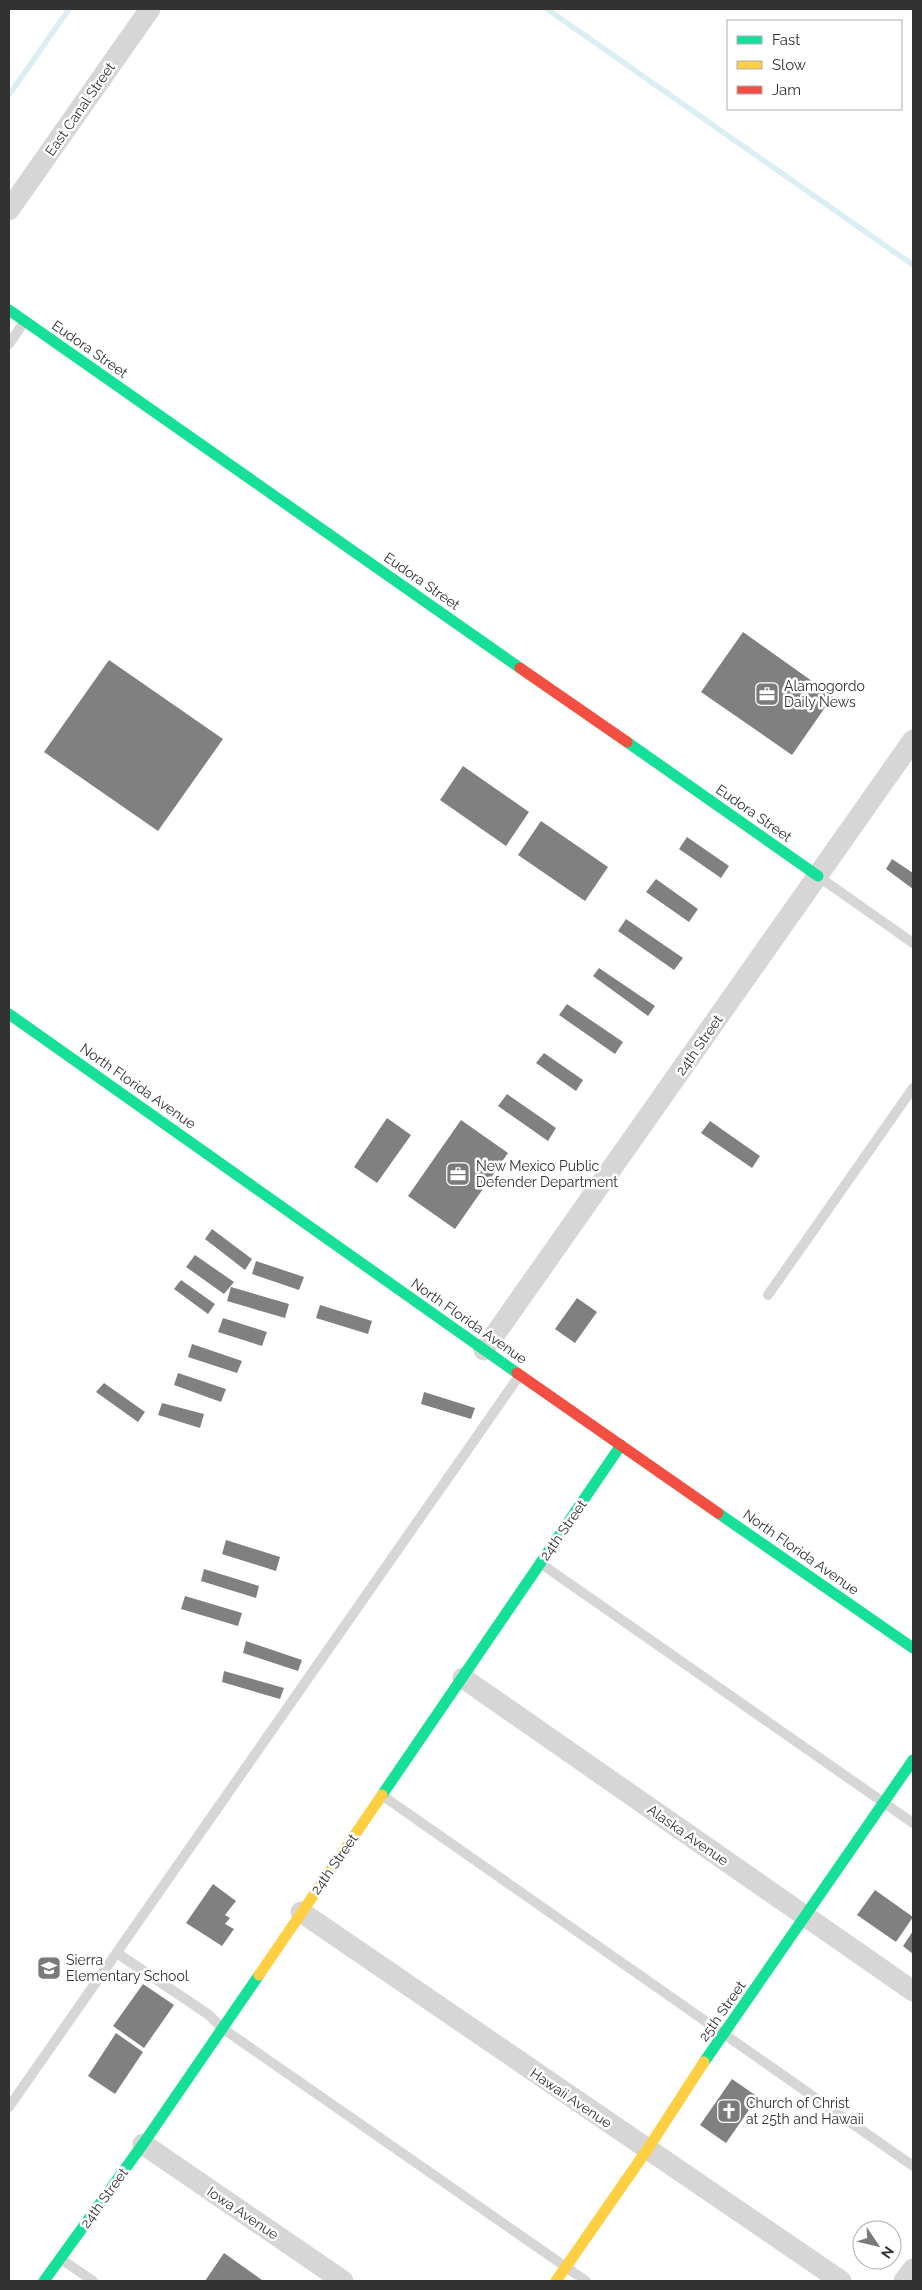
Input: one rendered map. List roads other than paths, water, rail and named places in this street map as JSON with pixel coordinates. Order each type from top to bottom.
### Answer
[{"type":"street","name":"East Canal Street","points":[[9,210],[150,9]]},
{"type":"street","name":"Eudora Street","points":[[9,310],[818,876]]},
{"type":"street","name":"24th Street","points":[[484,1350],[913,740]]},
{"type":"street","name":"North Florida Avenue","points":[[9,1014],[484,1350],[913,1648]]},
{"type":"street","name":"24th Street","points":[[44,2281],[143,2144],[621,1445]]},
{"type":"street","name":"Alaska Avenue","points":[[463,1678],[913,1991]]},
{"type":"street","name":"25th Street","points":[[556,2281],[647,2150],[723,2034],[913,1760]]},
{"type":"street","name":"Hawaii Avenue","points":[[301,1912],[841,2281]]},
{"type":"street","name":"Iowa Avenue","points":[[143,2144],[343,2281]]},
{"type":"street","points":[[904,2281],[913,2269]]},
{"type":"lane","points":[[9,344],[25,321]]},
{"type":"lane","points":[[818,876],[913,943]]},
{"type":"lane","points":[[768,1295],[913,1088]]},
{"type":"lane","points":[[9,2107],[520,1375]]},
{"type":"lane","points":[[540,1563],[913,1823]]},
{"type":"lane","points":[[382,1795],[913,2166]]},
{"type":"lane","points":[[117,1953],[209,2015],[222,2028],[586,2281]]},
{"type":"lane","points":[[61,2259],[93,2281]]},
{"type":"waterway","points":[[9,95],[69,9]]},
{"type":"waterway","points":[[547,9],[913,265]]},
{"type":"place","name":"Alamogordo Daily News","points":[[767,694]]},
{"type":"place","name":"New Mexico Public Defender Department","points":[[458,1174]]},
{"type":"place","name":"Sierra Elementary School","points":[[49,1968]]},
{"type":"place","name":"Church of Christ at 25th and Hawaii","points":[[729,2111]]}]
